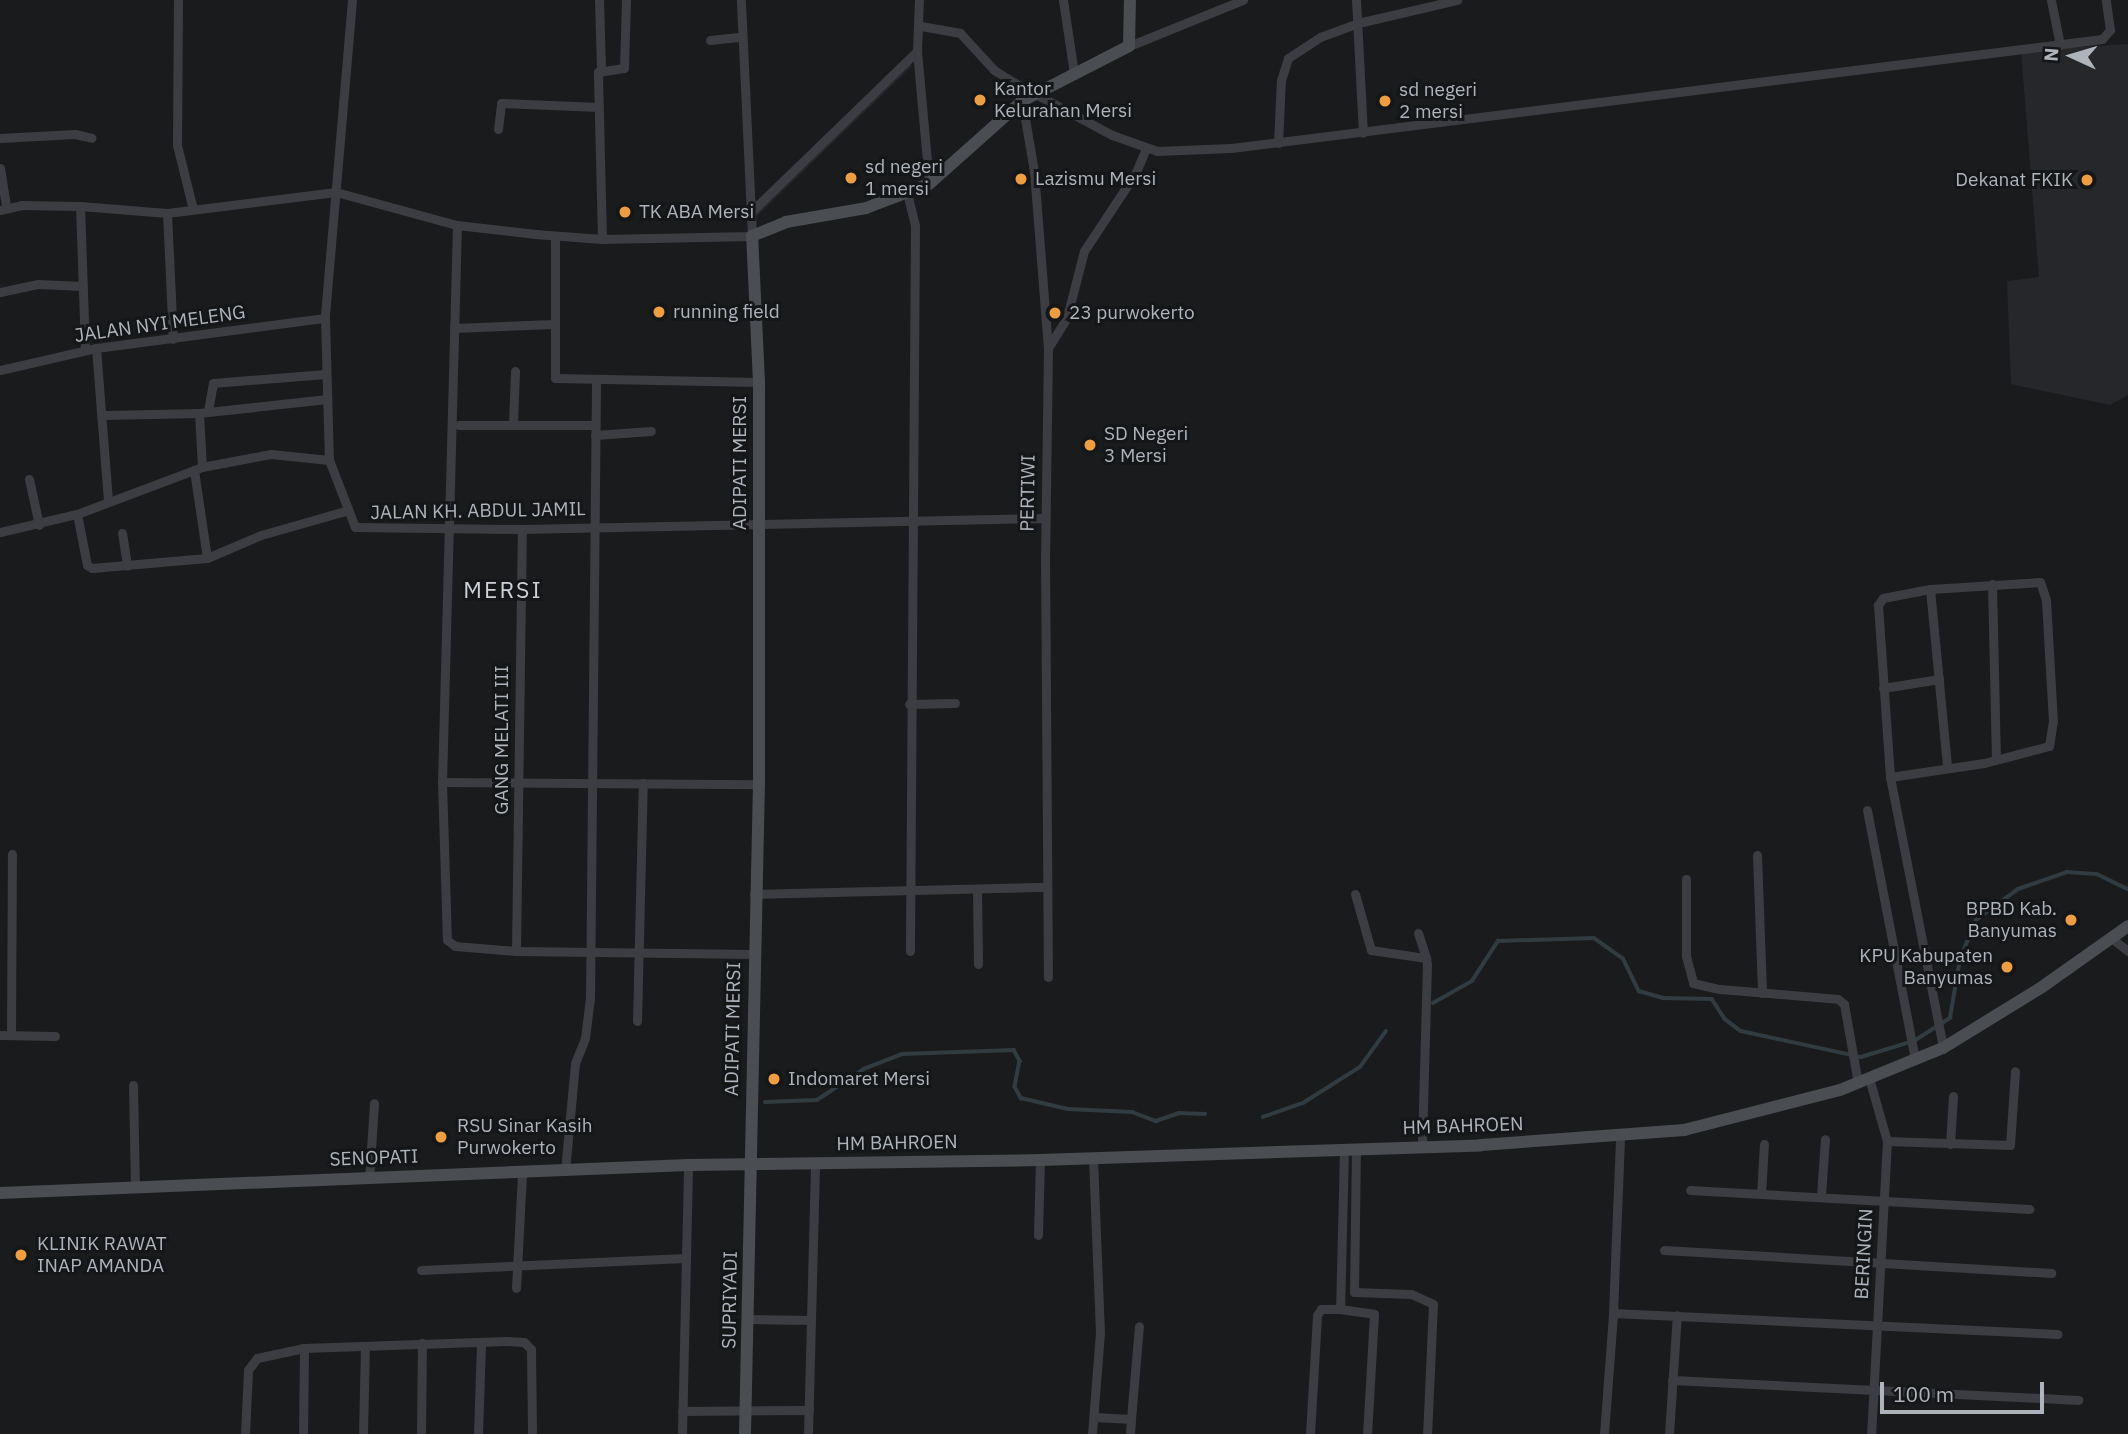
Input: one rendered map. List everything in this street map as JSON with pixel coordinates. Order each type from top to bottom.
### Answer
[{"type":"street","points":[[178,0],[177,145],[193,209]]},
{"type":"street","name":"JALAN KH. ABDUL JAMIL","points":[[352,0],[326,318],[326,374],[329,460],[345,511],[363,531],[1045,518]]},
{"type":"street","points":[[598,0],[602,239]]},
{"type":"street","points":[[601,69],[624,68],[626,0]]},
{"type":"street","points":[[741,0],[752,239]]},
{"type":"street","points":[[919,0],[921,26],[917,51],[929,184]]},
{"type":"street","points":[[1063,0],[1074,74]]},
{"type":"street","points":[[1129,46],[1130,0]]},
{"type":"street","points":[[0,167],[3,209],[80,211],[167,220],[193,209],[335,194],[457,227],[555,243],[602,239],[752,239],[786,222],[866,208],[909,197],[1023,108],[1036,93],[1129,46],[1243,0]]},
{"type":"street","points":[[1356,0],[1363,132]]},
{"type":"street","points":[[1278,143],[1281,80],[1288,58],[1320,37],[1358,19],[1457,0]]},
{"type":"street","points":[[2051,0],[2060,45]]},
{"type":"street","points":[[921,26],[960,33],[994,70],[1076,117],[1146,149],[1278,143],[2060,45],[2107,36],[2110,24],[2106,0]]},
{"type":"street","points":[[710,40],[741,37]]},
{"type":"street","points":[[750,213],[917,51]]},
{"type":"street","points":[[498,129],[501,103],[599,107]]},
{"type":"street","name":"PERTIWI","points":[[1023,108],[1028,133],[1048,348],[1045,518],[1048,977]]},
{"type":"street","points":[[0,138],[75,134],[92,138]]},
{"type":"street","points":[[1048,348],[1067,317],[1084,251],[1129,184],[1146,149]]},
{"type":"street","points":[[909,197],[914,212],[913,519],[909,704],[910,951]]},
{"type":"street","points":[[80,211],[85,350]]},
{"type":"street","points":[[167,220],[173,339]]},
{"type":"street","points":[[457,227],[446,528],[442,782],[447,940],[455,946],[516,951],[753,954]]},
{"type":"street","name":"ADIPATI MERSI","points":[[750,1166],[754,894],[759,784],[759,382],[752,239]]},
{"type":"street","points":[[555,243],[555,378],[596,382],[759,382]]},
{"type":"street","points":[[0,292],[37,284],[82,286]]},
{"type":"street","name":"JALAN NYI MELENG","points":[[0,370],[96,348],[326,318]]},
{"type":"street","points":[[454,328],[554,324]]},
{"type":"street","points":[[96,348],[104,415],[108,501]]},
{"type":"street","points":[[513,424],[515,371]]},
{"type":"street","points":[[207,558],[198,468],[203,412],[213,383],[326,374]]},
{"type":"street","points":[[565,1171],[575,1063],[587,1029],[591,953],[596,382]]},
{"type":"street","points":[[104,415],[203,412],[327,399]]},
{"type":"street","points":[[459,425],[513,424],[651,432]]},
{"type":"street","points":[[0,532],[77,514],[198,468],[271,454],[329,460]]},
{"type":"street","points":[[29,480],[39,525]]},
{"type":"street","points":[[77,514],[88,567],[207,558],[261,535],[345,511]]},
{"type":"street","name":"GANG MELATI III","points":[[516,951],[522,529]]},
{"type":"street","points":[[122,533],[127,566]]},
{"type":"street","points":[[1890,777],[1996,760],[2049,746],[2053,722],[2045,589],[2034,580],[1930,589],[1883,598],[1878,605],[1890,777],[1940,1014],[1942,1042]]},
{"type":"street","points":[[1992,583],[1996,760]]},
{"type":"street","points":[[1930,589],[1947,767]]},
{"type":"street","points":[[1883,688],[1939,679]]},
{"type":"street","points":[[909,704],[955,702]]},
{"type":"street","points":[[442,782],[759,784]]},
{"type":"street","points":[[637,1021],[643,783]]},
{"type":"street","points":[[1867,810],[1914,1054]]},
{"type":"street","points":[[11,1035],[12,854]]},
{"type":"street","points":[[1686,879],[1686,956],[1693,983],[1762,993],[1757,855]]},
{"type":"street","points":[[754,894],[908,893],[1048,887]]},
{"type":"street","points":[[978,890],[978,964]]},
{"type":"street","points":[[1355,894],[1371,950],[1426,958]]},
{"type":"street","name":"HM BAHROEN","points":[[750,1166],[1040,1160],[1422,1147],[1620,1137],[1684,1130],[1861,1077],[1942,1042],[2042,987],[2128,926]]},
{"type":"street","points":[[1418,933],[1426,958],[1422,1147]]},
{"type":"street","points":[[2110,937],[2128,951]]},
{"type":"street","name":"BERINGIN","points":[[1762,993],[1838,999],[1844,1004],[1851,1044],[1861,1077],[1887,1141],[1871,1434]]},
{"type":"street","points":[[0,1035],[55,1036]]},
{"type":"street","points":[[1887,1141],[2012,1144],[2015,1071]]},
{"type":"street","points":[[133,1085],[135,1186]]},
{"type":"street","points":[[1950,1144],[1953,1096]]},
{"type":"street","points":[[369,1179],[374,1103]]},
{"type":"street","points":[[1604,1434],[1613,1313],[1620,1137]]},
{"type":"street","points":[[1821,1195],[1825,1139]]},
{"type":"street","points":[[1761,1194],[1764,1144]]},
{"type":"street","points":[[1340,1309],[1350,1149]]},
{"type":"street","points":[[1350,1149],[1354,1292],[1411,1294],[1433,1304],[1427,1434]]},
{"type":"street","points":[[1093,1158],[1100,1333],[1093,1434]]},
{"type":"street","points":[[1038,1236],[1040,1160]]},
{"type":"street","points":[[808,1434],[815,1164]]},
{"type":"street","points":[[682,1434],[688,1165]]},
{"type":"street","name":"SENOPATI","points":[[0,1193],[688,1165],[750,1166]]},
{"type":"street","name":"SUPRIYADI","points":[[746,1434],[750,1319],[750,1166]]},
{"type":"street","points":[[516,1288],[522,1172]]},
{"type":"street","points":[[1690,1191],[1821,1195],[2029,1209]]},
{"type":"street","points":[[1664,1250],[2051,1273]]},
{"type":"street","points":[[421,1270],[516,1269],[685,1258]]},
{"type":"street","points":[[1310,1434],[1317,1315],[1321,1309],[1340,1309],[1374,1316],[1367,1434]]},
{"type":"street","points":[[1613,1313],[2058,1334]]},
{"type":"street","points":[[1669,1434],[1677,1315]]},
{"type":"street","points":[[750,1319],[810,1320]]},
{"type":"street","points":[[1130,1434],[1139,1326]]},
{"type":"street","points":[[478,1434],[481,1342]]},
{"type":"street","points":[[245,1434],[249,1366],[257,1358],[304,1348],[481,1342],[528,1344],[533,1367],[532,1434]]},
{"type":"street","points":[[421,1434],[422,1343]]},
{"type":"street","points":[[363,1434],[365,1347]]},
{"type":"street","points":[[303,1434],[304,1348]]},
{"type":"street","points":[[1672,1380],[2079,1401]]},
{"type":"street","points":[[682,1411],[809,1410]]},
{"type":"street","points":[[1094,1417],[1131,1419]]},
{"type":"shaded area","points":[[2128,44],[2128,395],[2110,405],[2011,384],[2007,281],[2039,277],[2021,51]]},
{"type":"shaded area","points":[[905,59],[912,66],[755,218],[753,204]]},
{"type":"waterway","points":[[1433,1003],[1472,981],[1498,941],[1594,938],[1623,958],[1639,991],[1663,998],[1712,999],[1725,1019],[1741,1031],[1861,1057],[1914,1041],[1950,1018],[1960,959],[1976,920],[2018,889],[2067,872],[2097,874],[2128,889]]},
{"type":"waterway","points":[[1263,1117],[1303,1103],[1360,1067],[1386,1031]]},
{"type":"waterway","points":[[765,1102],[817,1100],[864,1069],[902,1054],[1014,1050],[1020,1061],[1015,1087],[1021,1098],[1068,1109],[1132,1112],[1156,1121],[1179,1113],[1205,1114]]},
{"type":"place","name":"Kantor Kelurahan Mersi","points":[[980,100]]},
{"type":"place","name":"sd negeri 2 mersi","points":[[1385,101]]},
{"type":"place","name":"sd negeri 1 mersi","points":[[851,178]]},
{"type":"place","name":"Lazismu Mersi","points":[[1021,179]]},
{"type":"place","name":"Dekanat FKIK","points":[[2087,180]]},
{"type":"place","name":"TK ABA Mersi","points":[[625,212]]},
{"type":"place","name":"running field","points":[[659,312]]},
{"type":"place","name":"23 purwokerto","points":[[1055,313]]},
{"type":"place","name":"SD Negeri 3 Mersi","points":[[1090,445]]},
{"type":"place","name":"BPBD Kab. Banyumas","points":[[2071,920]]},
{"type":"place","name":"KPU Kabupaten Banyumas","points":[[2007,967]]},
{"type":"place","name":"Indomaret Mersi","points":[[774,1079]]},
{"type":"place","name":"RSU Sinar Kasih Purwokerto","points":[[441,1137]]},
{"type":"place","name":"KLINIK RAWAT INAP AMANDA","points":[[21,1255]]},
{"type":"district","name":"MERSI","points":[[503,589]]}]
